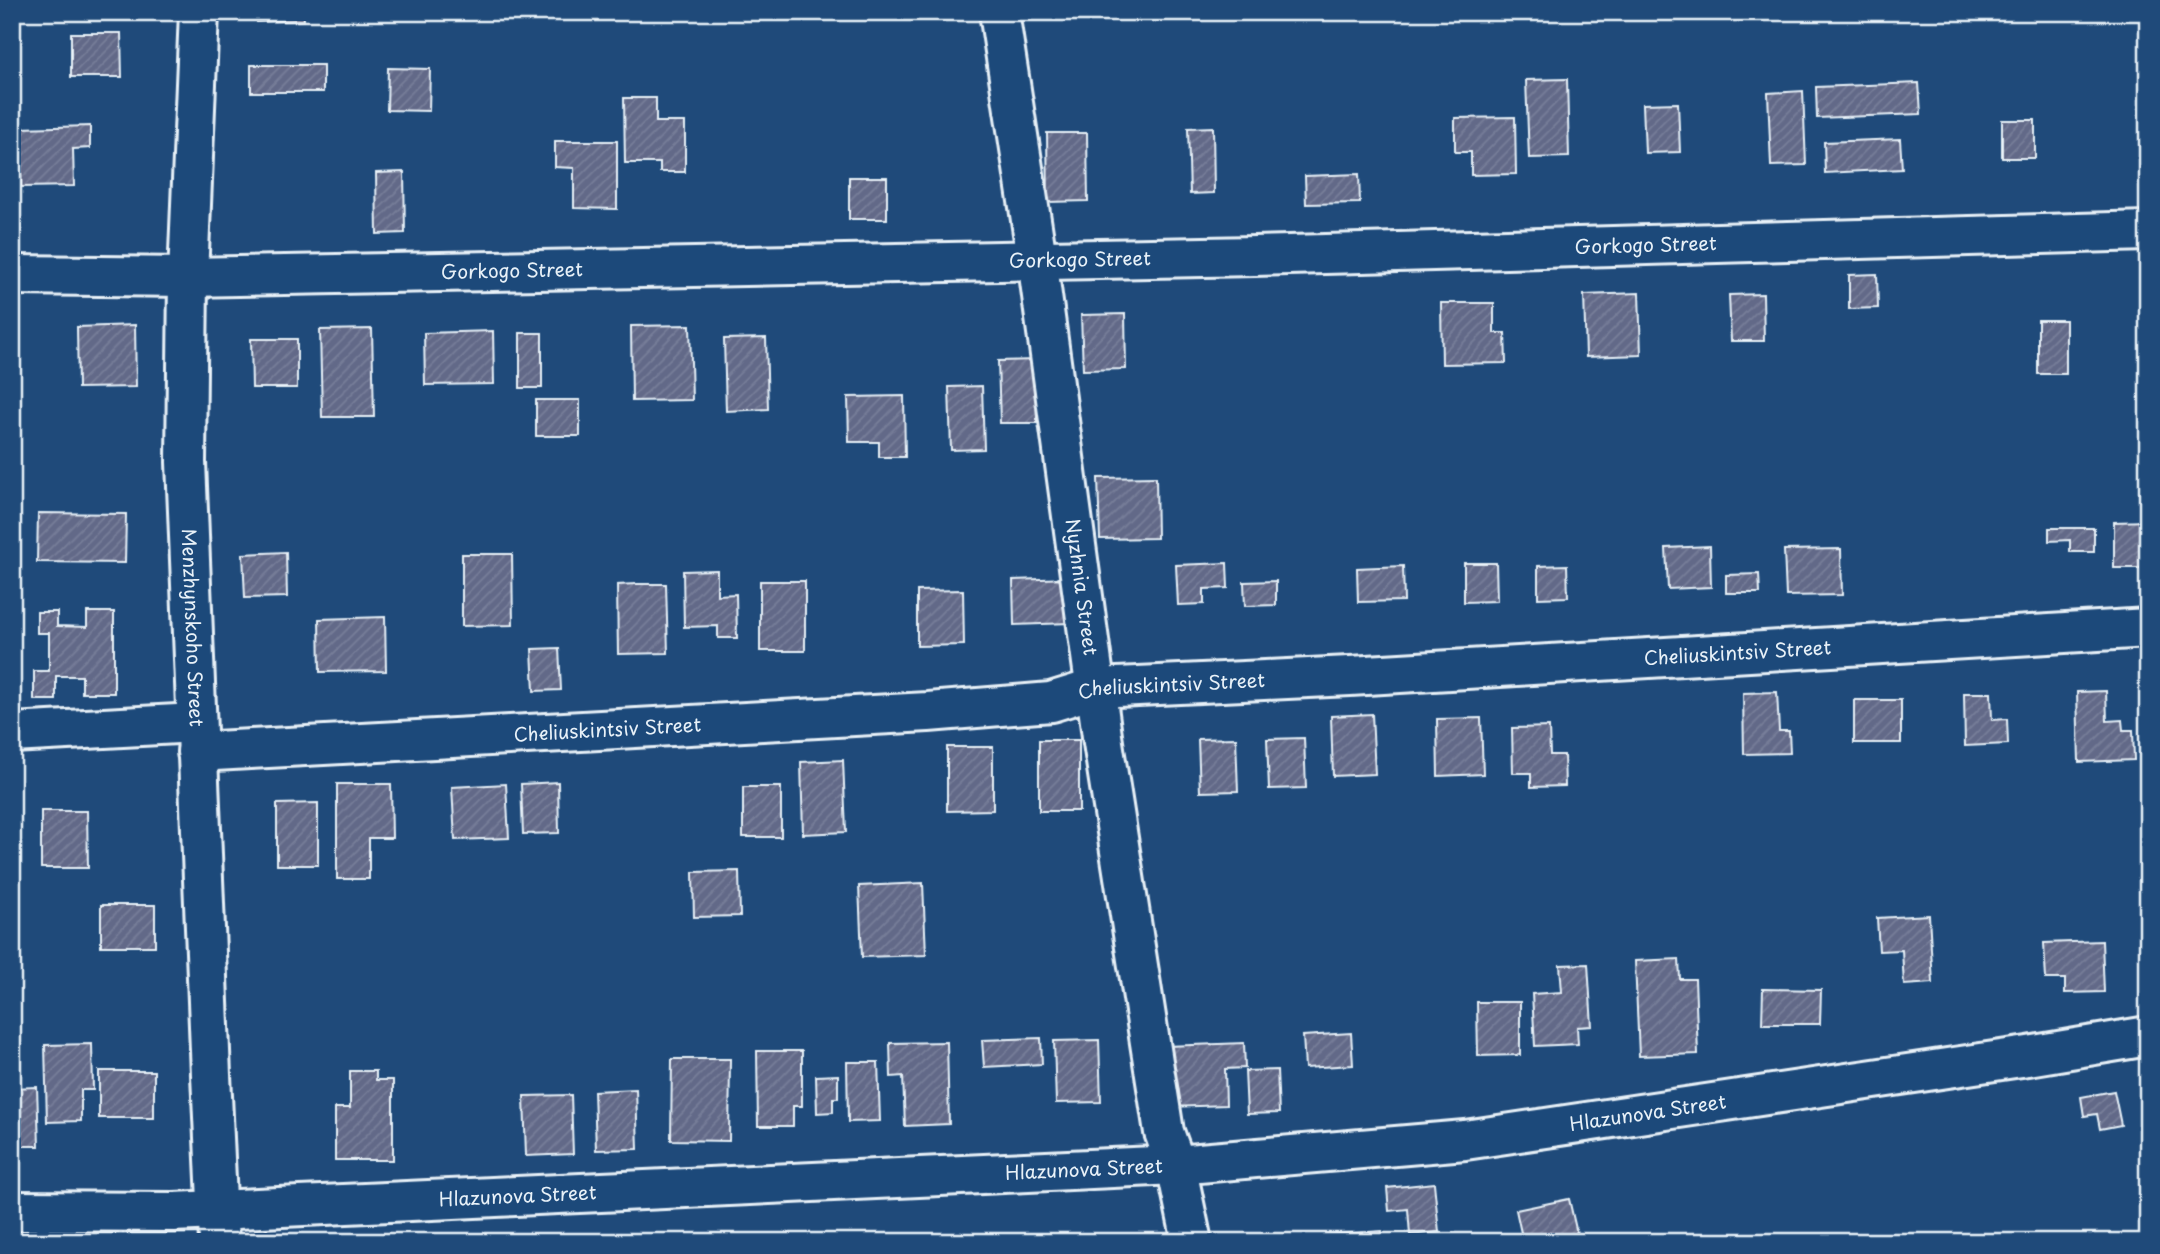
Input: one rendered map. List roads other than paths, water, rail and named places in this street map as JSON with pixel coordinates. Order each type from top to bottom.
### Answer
[{"type":"street","name":"Menzhynskoho Street","points":[[199,12],[188,277],[186,462],[219,1226]]},
{"type":"street","name":"Nyzhnia Street","points":[[999,12],[1037,259],[1096,688],[1164,1132],[1176,1165],[1192,1242]]},
{"type":"street","name":"Gorkogo Street","points":[[12,275],[188,277],[1241,256],[2148,231]]},
{"type":"street","name":"Cheliuskintsiv Street","points":[[12,733],[197,738],[928,712],[1051,702],[1096,688],[1350,676],[2148,628]]},
{"type":"street","name":"Hlazunova Street","points":[[12,1211],[174,1212],[219,1226],[1176,1165],[1465,1140],[2148,1036]]}]
